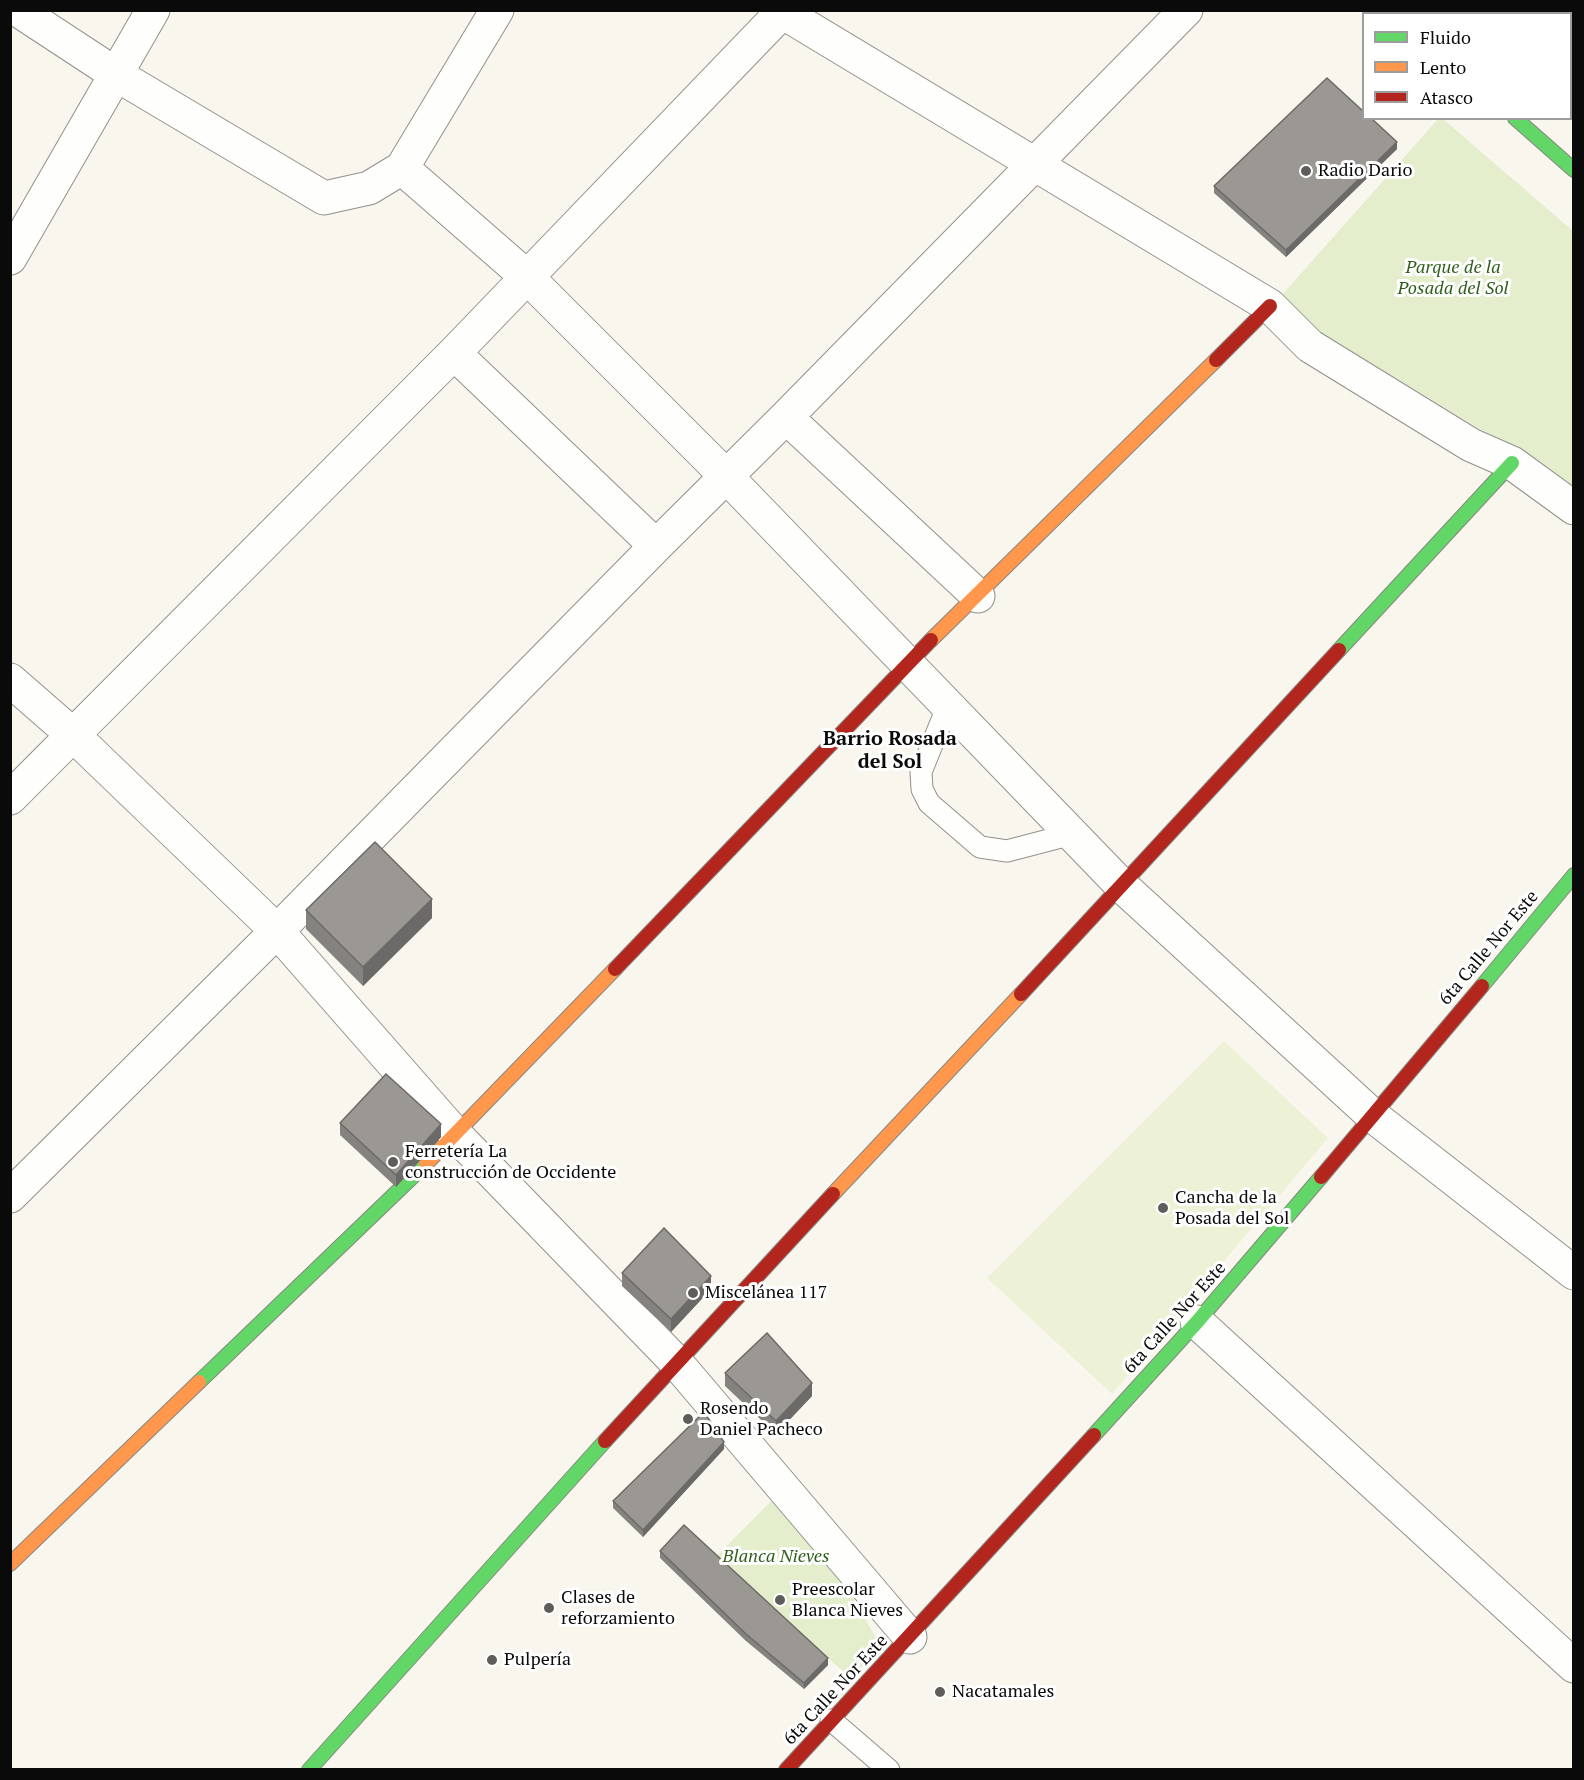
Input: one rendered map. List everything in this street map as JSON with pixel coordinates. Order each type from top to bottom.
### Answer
[{"type":"main road","points":[[1517,120],[1574,170]]},
{"type":"main road","points":[[10,1564],[456,1135],[907,664],[1270,306]]},
{"type":"main road","points":[[309,1770],[676,1362],[1122,886],[1512,463]]},
{"type":"main road","name":"6ta Calle Nor Este","points":[[786,1770],[1197,1322],[1574,875]]},
{"type":"street","points":[[18,10],[117,75],[324,198],[369,188],[402,168],[497,10]]},
{"type":"street","points":[[10,258],[153,10]]},
{"type":"street","points":[[10,1196],[277,932],[1186,10]]},
{"type":"street","points":[[10,798],[454,353],[782,11],[1270,306],[1311,346],[1471,445],[1512,463],[1574,508]]},
{"type":"street","points":[[402,168],[526,277],[726,476],[1122,886],[1373,1116],[1574,1273]]},
{"type":"street","points":[[454,353],[656,546]]},
{"type":"street","points":[[786,417],[978,596]]},
{"type":"street","points":[[10,680],[72,734],[277,932],[456,1135],[676,1362],[910,1637]]},
{"type":"street","points":[[1197,1322],[1574,1666]]},
{"type":"lane","points":[[948,705],[921,772],[922,789],[929,802],[980,847],[1007,851],[1072,834]]},
{"type":"lane","points":[[831,1720],[889,1770]]},
{"type":"shaded area","points":[[1573,11],[1573,103],[1572,12],[1472,12]]},
{"type":"green space","name":"Parque de la Posada del Sol","points":[[1437,120],[1444,120],[1573,231],[1573,490],[1526,457],[1274,304]]},
{"type":"green space","name":"Cancha de la Posada del Sol","points":[[1224,1041],[1328,1138],[1112,1394],[987,1278]]},
{"type":"green space","name":"Blanca Nieves","points":[[780,1492],[832,1560],[881,1647],[852,1679],[714,1559]]},
{"type":"building","name":"Radio Dario","points":[[1327,78],[1362,110],[1362,120],[1373,120],[1397,142],[1286,250],[1214,186]]},
{"type":"building","points":[[375,842],[432,899],[363,967],[306,910]]},
{"type":"building","name":"Ferretería La construcción de Occidente","points":[[386,1074],[441,1124],[396,1175],[340,1123]]},
{"type":"building","points":[[664,1228],[711,1276],[671,1319],[622,1273]]},
{"type":"building","points":[[767,1333],[812,1383],[776,1421],[725,1373]]},
{"type":"building","points":[[704,1412],[724,1442],[643,1530],[613,1501]]},
{"type":"building","name":"Preescolar Blanca Nieves","points":[[684,1525],[828,1658],[804,1683],[746,1634],[660,1551]]},
{"type":"traffic: fast","points":[[1517,120],[1574,170]]},
{"type":"traffic: fast","points":[[1339,650],[1512,463]]},
{"type":"traffic: fast","points":[[1482,986],[1574,875]]},
{"type":"traffic: fast","points":[[199,1382],[426,1164]]},
{"type":"traffic: fast","points":[[1094,1435],[1197,1322],[1321,1177]]},
{"type":"traffic: fast","points":[[309,1770],[605,1441]]},
{"type":"traffic: slow","points":[[931,640],[1216,360]]},
{"type":"traffic: slow","points":[[426,1164],[615,969]]},
{"type":"traffic: slow","points":[[833,1194],[1021,994]]},
{"type":"traffic: slow","points":[[10,1564],[199,1382]]},
{"type":"traffic: jam","points":[[1216,360],[1270,306]]},
{"type":"traffic: jam","points":[[615,969],[931,640]]},
{"type":"traffic: jam","points":[[1021,994],[1339,650]]},
{"type":"traffic: jam","points":[[1321,1177],[1482,986]]},
{"type":"traffic: jam","points":[[605,1441],[833,1194]]},
{"type":"traffic: jam","points":[[786,1770],[1094,1435]]},
{"type":"place","name":"Radio Dario","points":[[1306,171]]},
{"type":"place","name":"Ferretería La construcción de Occidente","points":[[393,1162]]},
{"type":"place","name":"Cancha de la Posada del Sol","points":[[1163,1208]]},
{"type":"place","name":"Miscelánea 117","points":[[693,1293]]},
{"type":"place","name":"Rosendo Daniel Pacheco","points":[[688,1419]]},
{"type":"place","name":"Preescolar Blanca Nieves","points":[[780,1600]]},
{"type":"place","name":"Clases de reforzamiento","points":[[549,1608]]},
{"type":"place","name":"Pulpería","points":[[492,1660]]},
{"type":"place","name":"Nacatamales","points":[[940,1692]]},
{"type":"district","name":"Barrio Rosada del Sol","points":[[890,750]]}]
